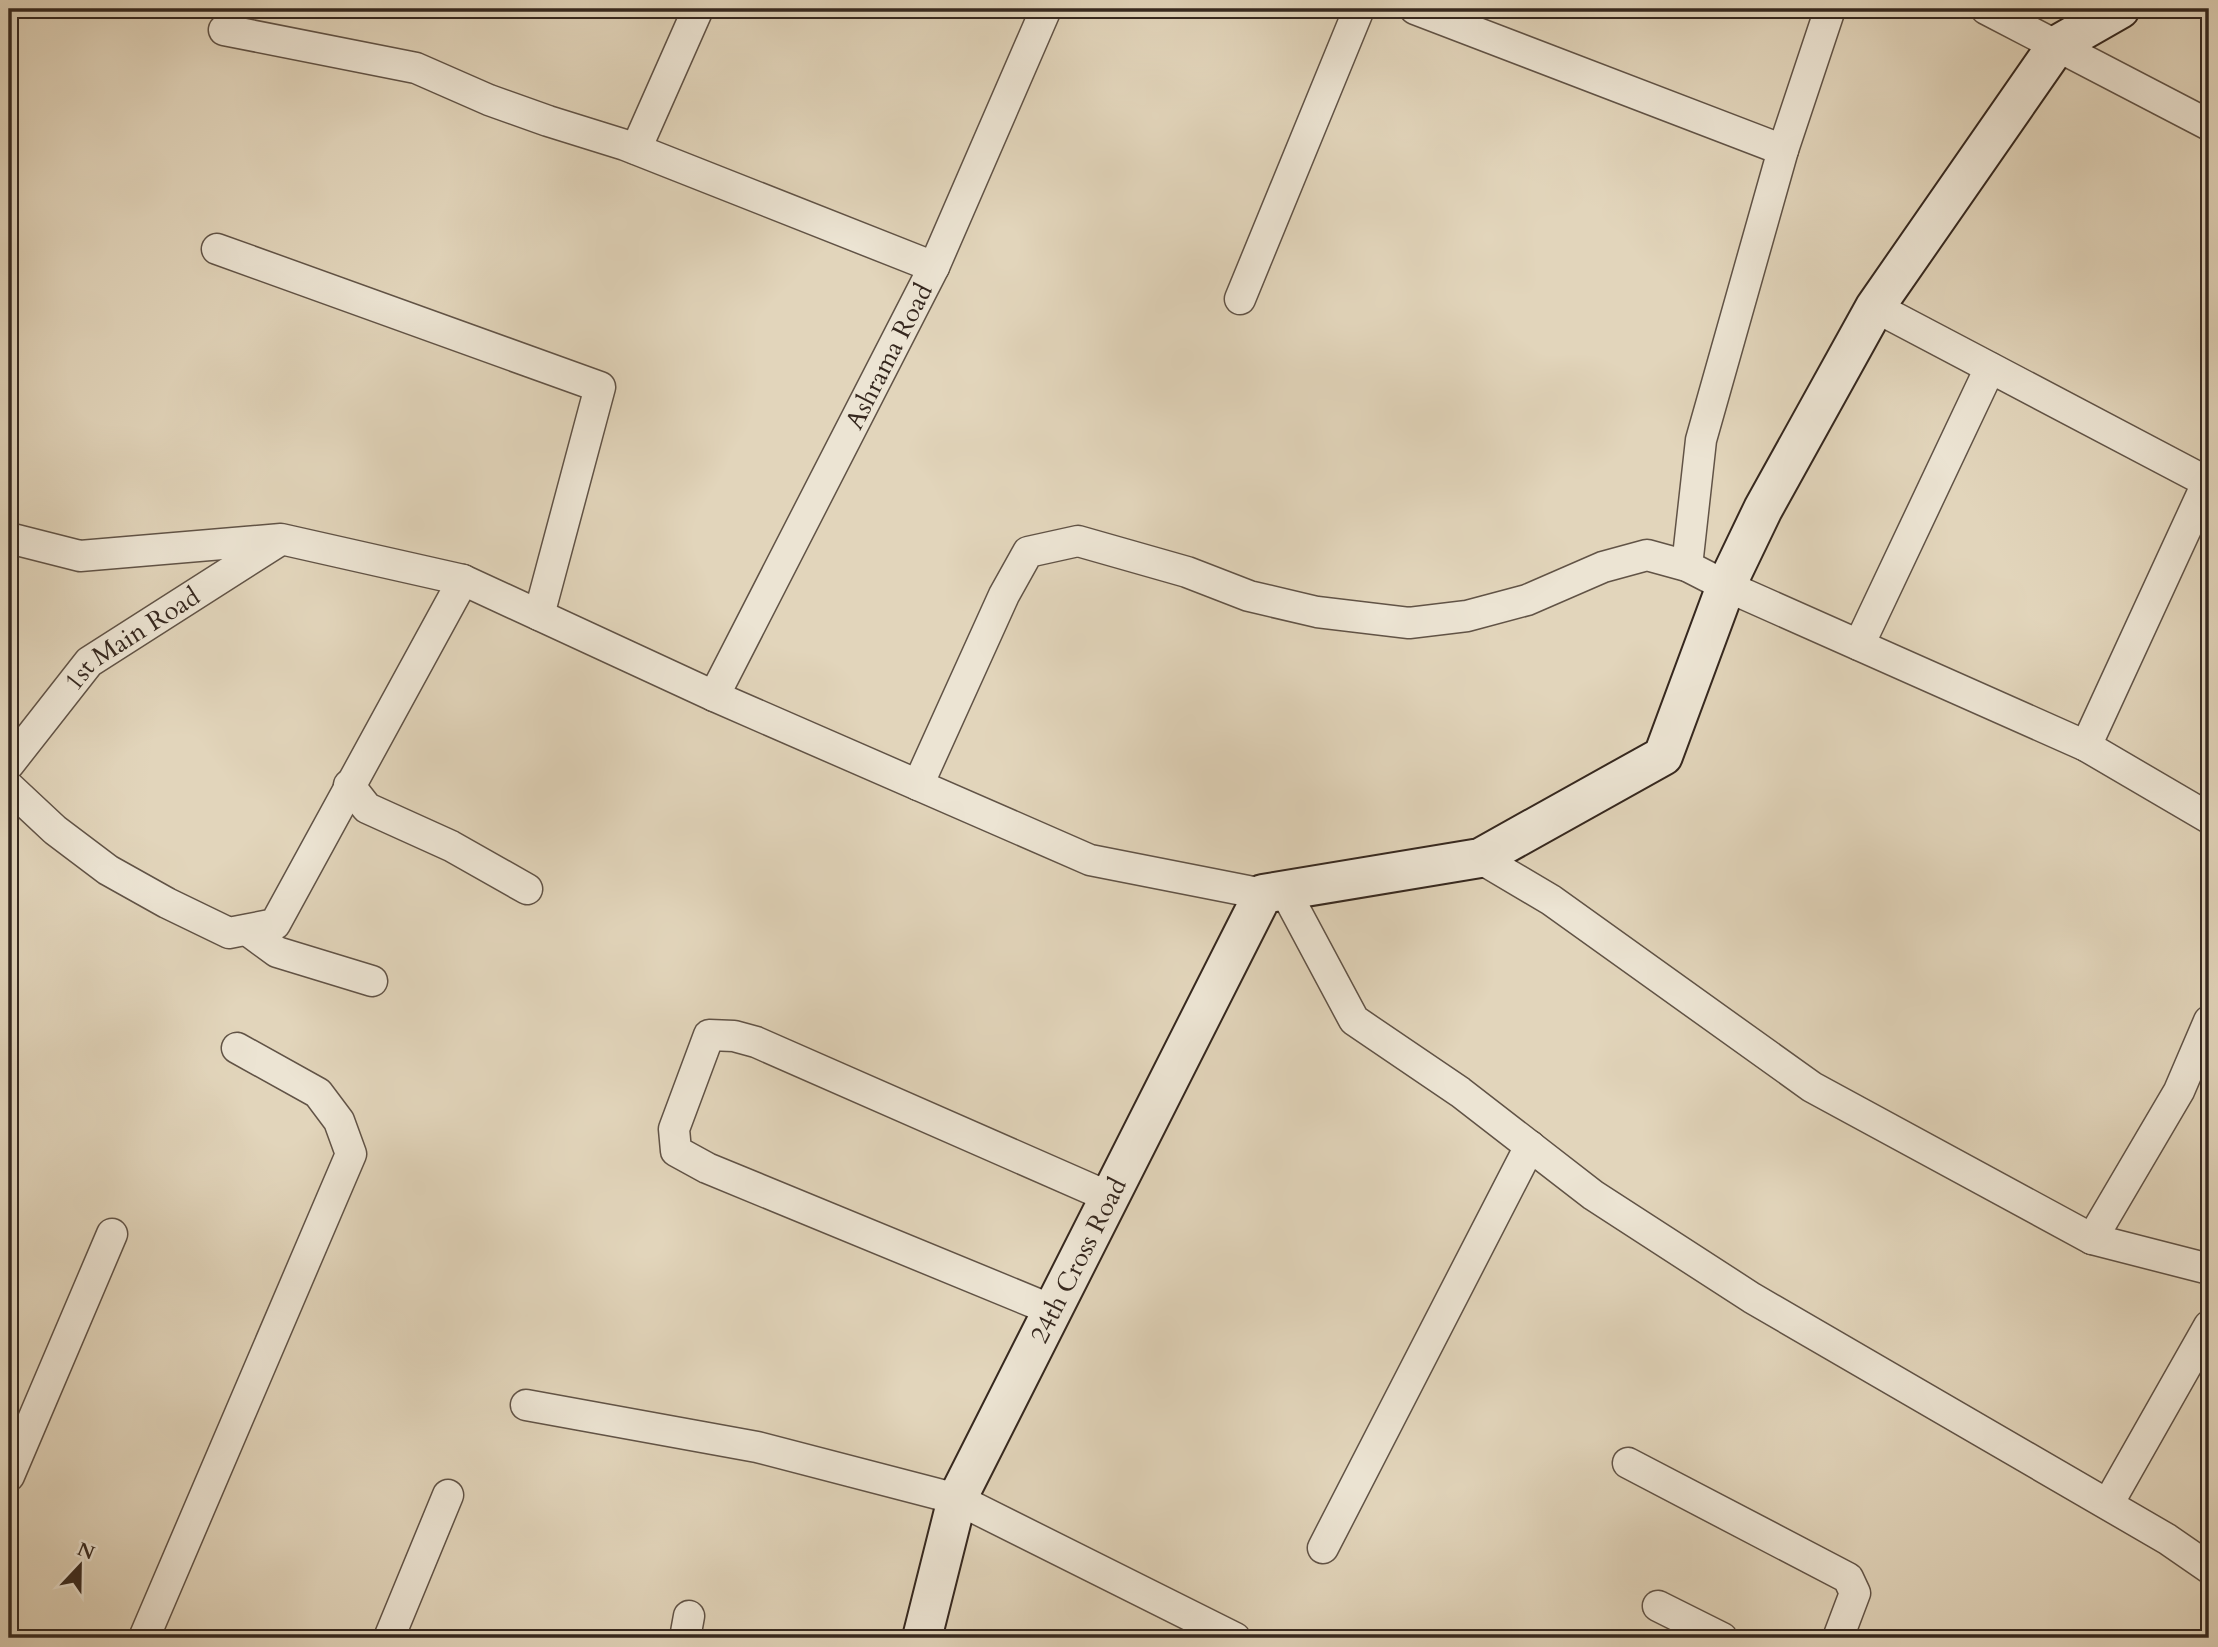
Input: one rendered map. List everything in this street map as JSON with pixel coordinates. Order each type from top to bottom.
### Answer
[{"type":"street","points":[[636,149],[698,9]]},
{"type":"street","name":"Ashrama Road","points":[[714,696],[934,267],[1046,9]]},
{"type":"street","points":[[1240,299],[1359,9]]},
{"type":"street","points":[[1415,9],[1783,150]]},
{"type":"street","points":[[1687,566],[1701,440],[1783,150],[1830,9]]},
{"type":"street","points":[[1986,9],[2209,125]]},
{"type":"street","points":[[9,538],[80,556],[281,539],[463,580],[714,696],[1090,860],[1274,893],[1480,858],[1663,756],[1726,586],[1763,509],[1875,307],[2057,45],[2120,9]]},
{"type":"street","points":[[224,30],[416,68],[536,117],[636,149],[934,267]]},
{"type":"street","points":[[217,249],[600,387],[539,615]]},
{"type":"street","points":[[1875,307],[2209,482],[2086,746]]},
{"type":"street","points":[[1859,645],[1990,368]]},
{"type":"street","name":"1st Main Road","points":[[9,764],[89,662],[281,539]]},
{"type":"street","points":[[918,785],[1003,595],[1028,552],[1079,541],[1187,572],[1249,596],[1317,612],[1409,623],[1467,616],[1527,600],[1603,567],[1647,555],[1687,566],[1726,586],[2086,746],[2209,818]]},
{"type":"street","points":[[9,787],[55,830],[108,870],[167,903],[229,933],[275,924],[463,580]]},
{"type":"street","points":[[349,785],[367,808],[451,846],[527,889]]},
{"type":"street","points":[[1480,858],[1550,900],[1812,1087],[2092,1239],[2209,1269]]},
{"type":"street","points":[[1274,893],[1354,1020],[1460,1092],[1593,1195],[1752,1298],[2108,1504],[2209,1568]]},
{"type":"street","name":"24th Cross Road","points":[[922,1638],[957,1499],[1109,1198],[1274,893]]},
{"type":"street","points":[[247,930],[277,952],[372,981]]},
{"type":"street","points":[[2092,1239],[2179,1091],[2209,1021]]},
{"type":"street","points":[[1052,1310],[719,1174],[676,1151],[674,1129],[709,1035],[734,1036],[756,1042],[1109,1198]]},
{"type":"street","points":[[144,1638],[351,1154],[339,1121],[318,1093],[237,1048]]},
{"type":"street","points":[[1322,1548],[1530,1146]]},
{"type":"street","points":[[9,1476],[112,1234]]},
{"type":"street","points":[[2108,1504],[2209,1326]]},
{"type":"street","points":[[526,1405],[757,1447],[957,1499],[1235,1638]]},
{"type":"street","points":[[1628,1463],[1848,1578],[1855,1593],[1845,1636]]},
{"type":"street","points":[[389,1638],[448,1495]]},
{"type":"street","points":[[1658,1606],[1722,1638]]}]
